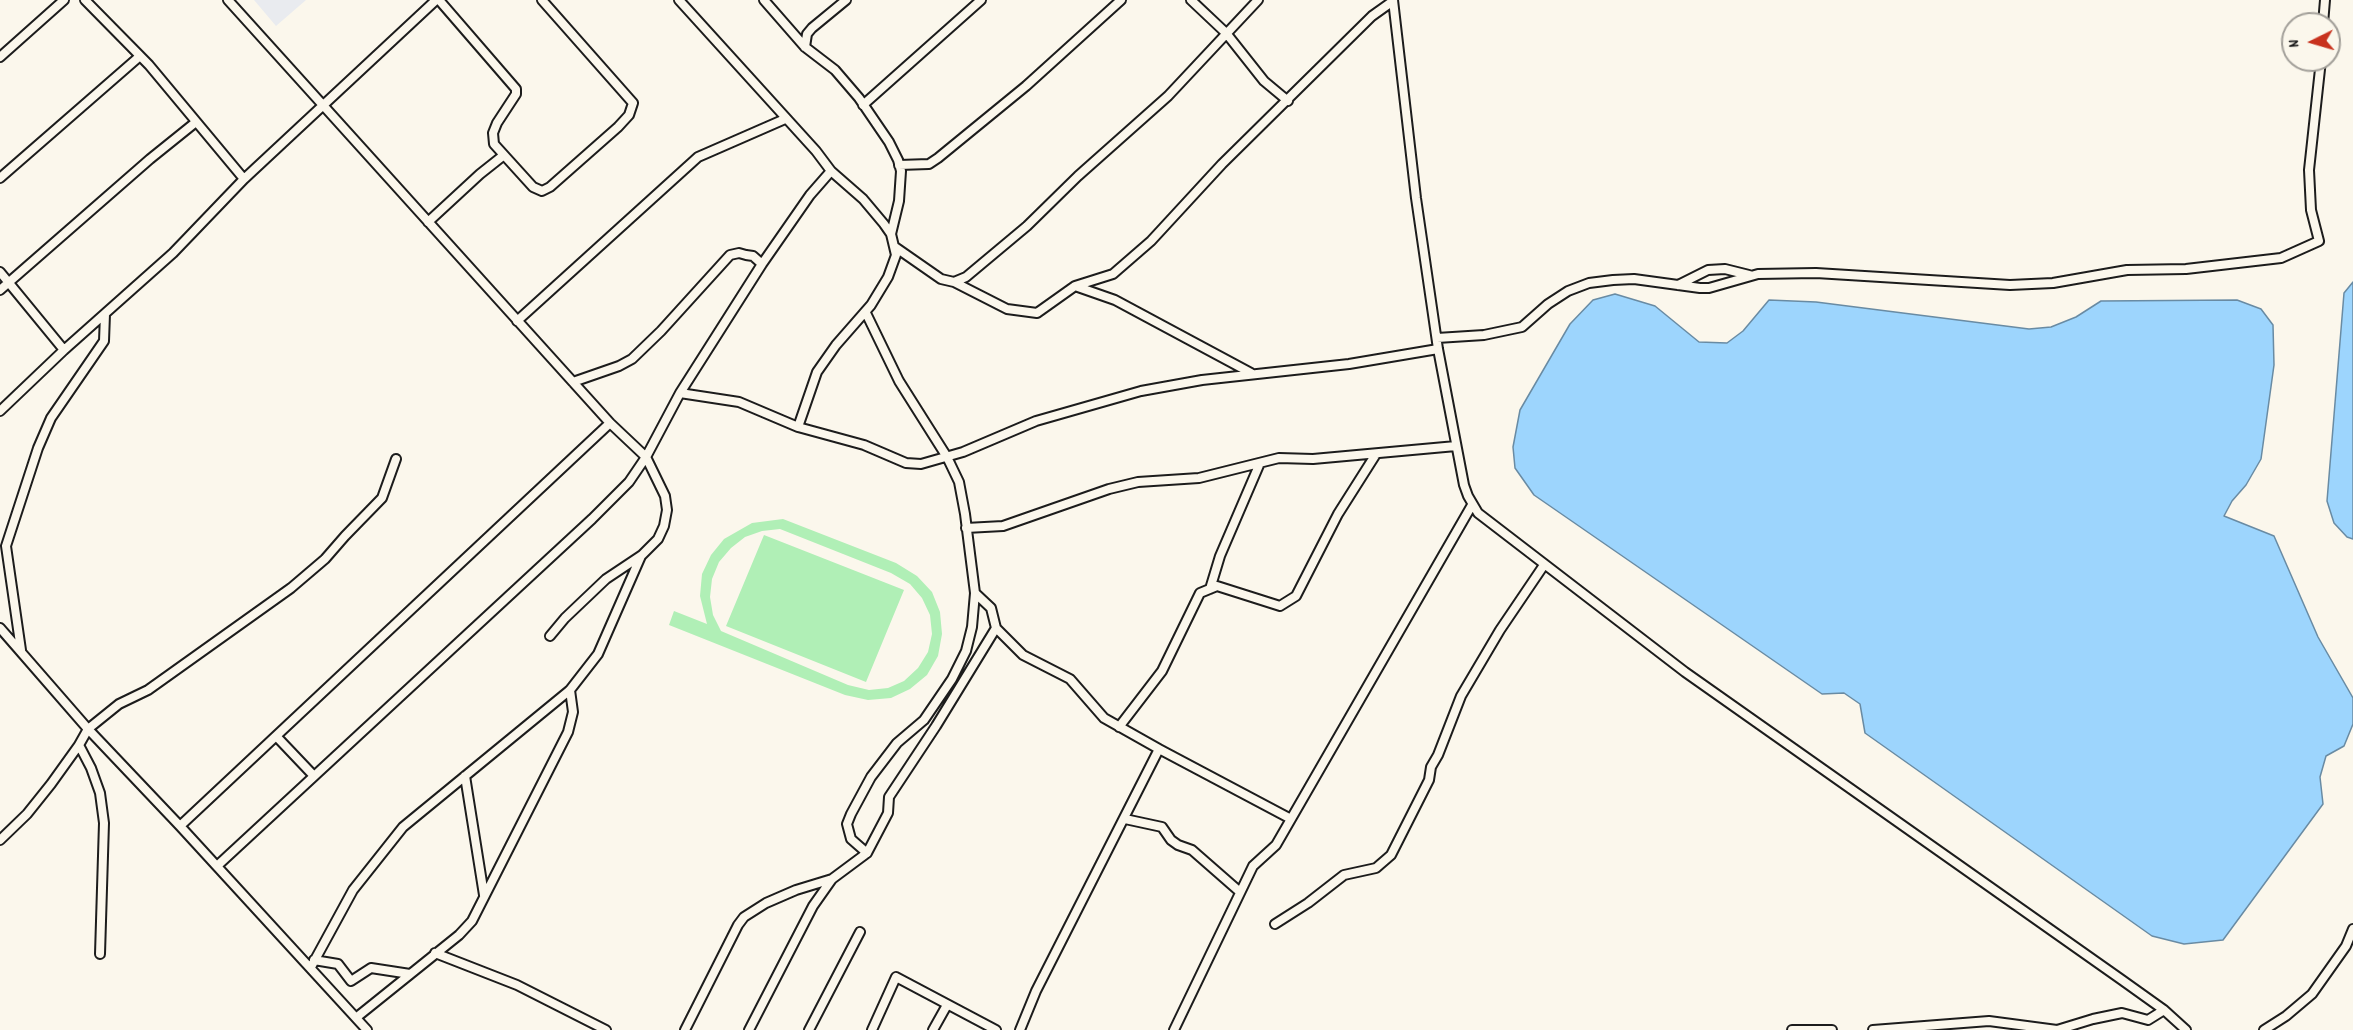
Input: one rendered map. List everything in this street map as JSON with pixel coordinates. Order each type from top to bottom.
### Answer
[{"type":"street","points":[[0,57],[64,0]]},
{"type":"street","points":[[85,0],[140,56],[244,179]]},
{"type":"street","points":[[228,0],[610,423],[646,457],[665,496],[667,510],[664,526],[658,539],[642,555],[606,579],[565,618],[550,636]]},
{"type":"street","points":[[0,411],[64,350],[182,245],[244,179],[322,104],[438,0],[516,89],[516,94],[496,123],[493,133],[494,144],[533,187],[546,190],[618,127],[632,110],[633,103],[542,0]]},
{"type":"street","points":[[679,0],[831,171],[863,199],[891,234],[896,255],[893,267],[866,313],[836,345],[817,372],[798,428]]},
{"type":"street","points":[[764,0],[805,47],[835,70],[889,142],[899,165],[899,201],[891,234]]},
{"type":"street","points":[[805,47],[807,34],[812,28],[846,0]]},
{"type":"street","points":[[863,105],[981,0]]},
{"type":"street","points":[[899,165],[928,164],[938,158],[1026,86],[1121,0]]},
{"type":"street","points":[[1191,0],[1226,33],[1264,81],[1288,101]]},
{"type":"street","points":[[954,282],[966,277],[984,263],[1027,226],[1078,176],[1124,138],[1168,96],[1258,0]]},
{"type":"street","points":[[894,247],[941,279],[954,282],[1007,309],[1037,313],[1075,286],[1113,274],[1150,241],[1222,164],[1372,16],[1393,1],[1407,128],[1438,349],[1464,485],[1472,505],[1485,519],[1704,686],[2164,1010],[2186,1030]]},
{"type":"street","points":[[0,178],[140,56]]},
{"type":"street","points":[[1437,338],[1484,335],[1522,327],[1554,300],[1589,283],[1634,279],[1709,288],[1750,276],[1816,273],[2010,285],[2054,283],[2127,270],[2186,269],[2282,258],[2319,241],[2311,210],[2309,170],[2319,72]]},
{"type":"street","points":[[517,321],[698,157],[785,119]]},
{"type":"street","points":[[0,290],[150,159],[196,122]]},
{"type":"street","points":[[428,222],[504,155]]},
{"type":"street","points":[[217,866],[592,519],[629,482],[646,457],[680,393],[762,264],[810,195],[831,171]]},
{"type":"street","points":[[573,382],[619,366],[632,359],[661,331],[730,255],[739,253],[753,256],[762,264]]},
{"type":"street","points":[[1678,285],[1715,269],[1750,276]]},
{"type":"street","points":[[0,272],[64,350]]},
{"type":"street","points":[[1075,286],[1115,300],[1253,374]]},
{"type":"street","points":[[866,313],[899,381],[959,482],[975,593],[972,627],[966,651],[952,679],[924,720],[897,743],[871,777],[851,814],[847,825],[850,839],[867,853]]},
{"type":"street","points":[[21,652],[6,546],[38,448],[51,418],[104,341],[105,314]]},
{"type":"street","points":[[680,393],[739,402],[798,428],[864,445],[906,463],[921,464],[963,452],[1036,421],[1094,403],[1171,385],[1349,364],[1438,349]]},
{"type":"street","points":[[180,826],[610,423]]},
{"type":"street","points":[[966,528],[1003,526],[1109,489],[1138,482],[1199,478],[1279,458],[1313,459],[1456,446]]},
{"type":"street","points":[[1119,727],[1162,671],[1200,592],[1217,585],[1280,606],[1296,596],[1338,514],[1376,454]]},
{"type":"street","points":[[0,840],[27,814],[80,745],[88,729],[119,704],[148,690],[291,588],[325,559],[382,498],[396,459]]},
{"type":"street","points":[[1210,589],[1220,556],[1260,463]]},
{"type":"street","points":[[1174,1030],[1253,866],[1276,845],[1472,505]]},
{"type":"street","points":[[312,964],[352,890],[404,827],[570,690],[598,654],[642,555]]},
{"type":"street","points":[[1275,924],[1308,903],[1344,875],[1376,868],[1391,855],[1429,780],[1431,767],[1438,755],[1447,726],[1465,688],[1500,630],[1545,565]]},
{"type":"street","points":[[975,593],[991,608],[996,628],[1023,655],[1070,679],[1104,718],[1291,819]]},
{"type":"street","points":[[0,628],[88,729],[312,964],[367,1030]]},
{"type":"street","points":[[685,1030],[744,917],[776,899],[832,879],[867,853],[888,813],[889,797],[996,628]]},
{"type":"street","points":[[357,1017],[459,935],[472,921],[568,732],[573,712],[570,690]]},
{"type":"street","points":[[276,736],[314,776]]},
{"type":"street","points":[[80,745],[100,794],[104,823],[100,954]]},
{"type":"street","points":[[1020,1030],[1036,991],[1160,749]]},
{"type":"street","points":[[465,776],[484,897]]},
{"type":"street","points":[[1125,819],[1162,827],[1171,840],[1191,850],[1240,892]]},
{"type":"street","points":[[749,1030],[813,906],[832,879]]},
{"type":"street","points":[[2268,1029],[2312,994],[2346,946],[2353,929]]},
{"type":"street","points":[[809,1030],[860,932]]},
{"type":"street","points":[[435,953],[517,985],[606,1030]]},
{"type":"street","points":[[312,964],[338,964],[351,981],[371,968],[410,974]]},
{"type":"street","points":[[872,1030],[896,977],[994,1030]]},
{"type":"street","points":[[933,1030],[947,1005]]},
{"type":"street","points":[[1873,1030],[1989,1021],[2057,1030],[2122,1013],[2148,1020],[2164,1010]]},
{"type":"street","points":[[1792,1030],[1832,1030]]},
{"type":"shaded area","points":[[254,0],[306,0],[276,26]]},
{"type":"green space","points":[[783,519],[896,563],[917,576],[932,592],[940,612],[942,634],[938,656],[927,675],[910,689],[891,698],[868,700],[845,695],[669,625],[674,611],[707,624],[700,596],[702,574],[711,555],[724,539],[752,523]],"holes":[[[780,529],[891,573],[910,584],[922,598],[930,615],[932,634],[928,652],[918,668],[904,681],[888,688],[869,690],[848,685],[721,631],[713,615],[710,597],[712,579],[719,562],[745,537],[762,531]]]},
{"type":"green space","points":[[764,535],[904,590],[866,682],[726,626]]},
{"type":"water","points":[[2353,282],[2353,539],[2347,537],[2334,523],[2327,501],[2344,293]]},
{"type":"water","points":[[1615,294],[1655,306],[1699,342],[1727,343],[1743,331],[1769,300],[1816,302],[2029,329],[2051,327],[2076,317],[2101,301],[2237,300],[2261,309],[2273,325],[2274,365],[2261,459],[2224,516],[2274,536],[2318,637],[2353,698],[2353,724],[2344,746],[2326,756],[2320,777],[2323,804],[2223,940],[2184,944],[2152,936],[1865,733],[1860,704],[1844,693],[1822,694],[1534,495],[1515,468],[1513,447],[1520,410],[1570,324],[1593,300]]}]
